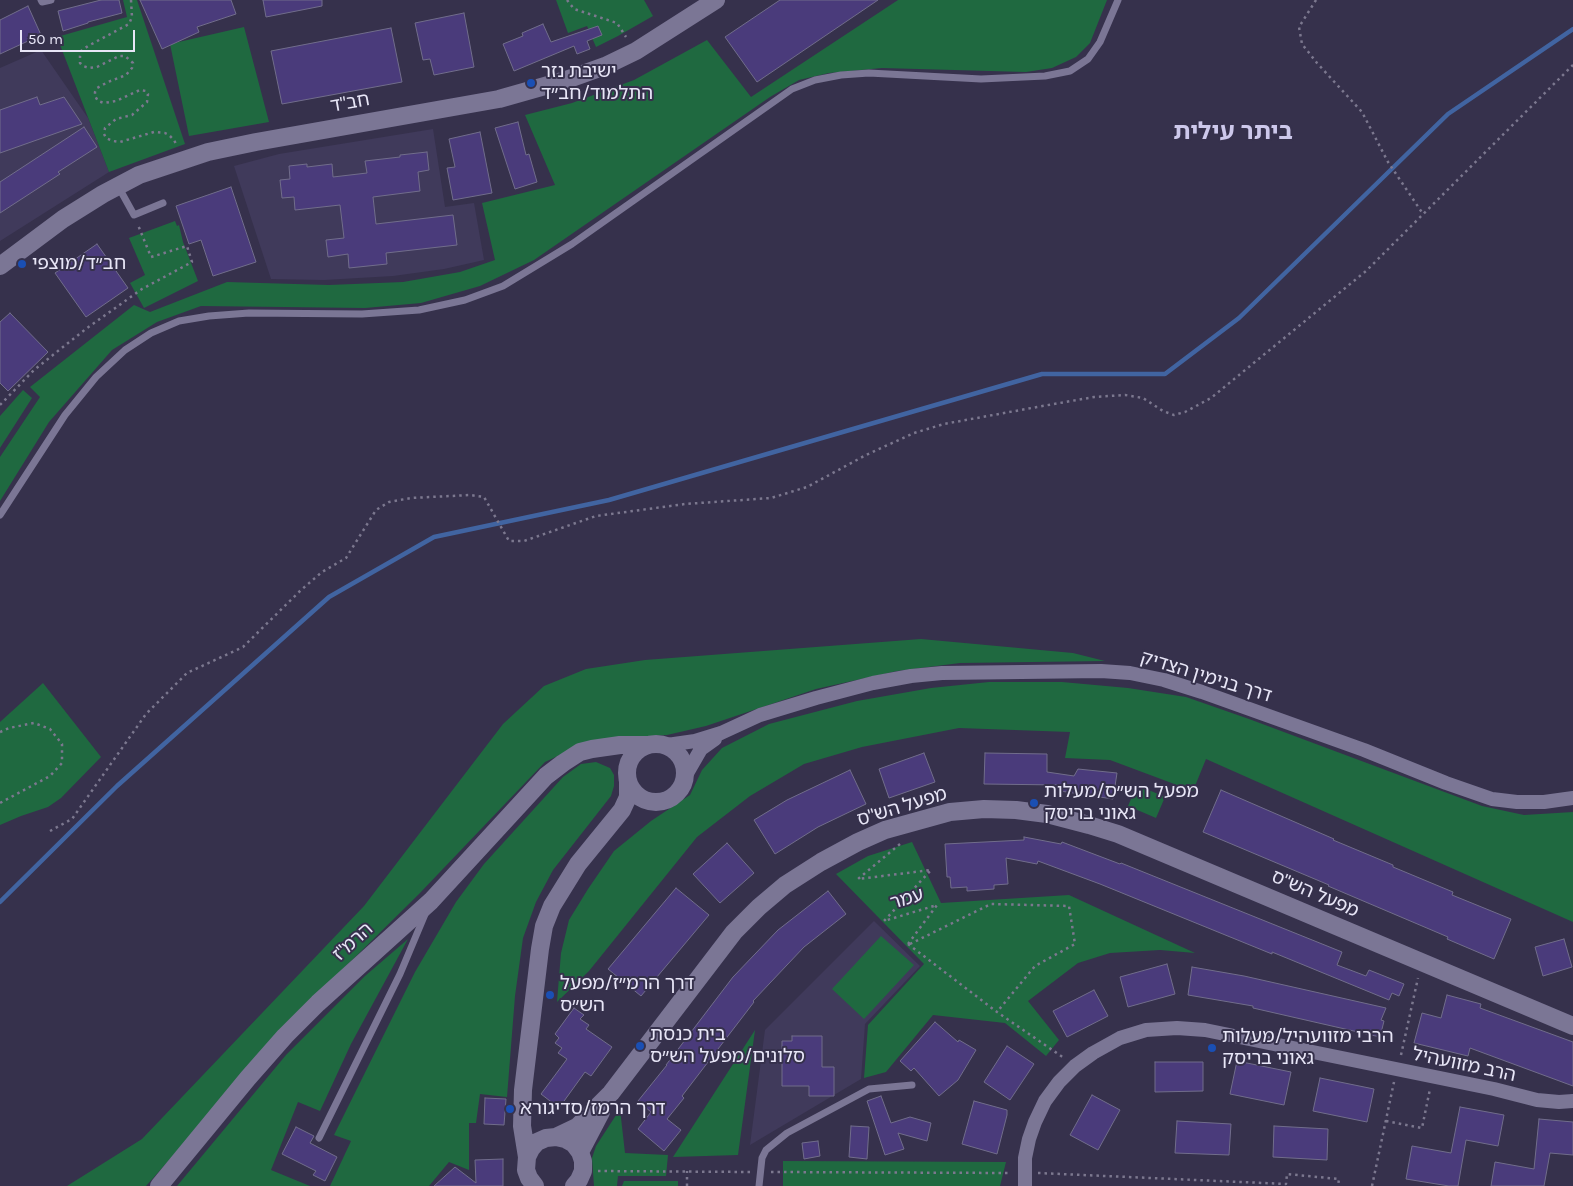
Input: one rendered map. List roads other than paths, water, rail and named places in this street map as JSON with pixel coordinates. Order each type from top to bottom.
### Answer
[{"type":"street","name":"חב\"ד","points":[[0,266],[63,219],[103,194],[139,175],[208,152],[499,99],[582,75],[636,51],[716,0]]},
{"type":"street","name":"דרך בנימין הצדיק","points":[[730,728],[760,715],[816,698],[873,683],[911,676],[997,671],[1130,673],[1164,680],[1202,692],[1364,750],[1446,783],[1492,799],[1517,802],[1544,802],[1573,798]]},
{"type":"street","points":[[535,1186],[524,1171],[523,1090],[540,949],[544,926],[552,906],[578,864],[622,810],[628,797],[628,764],[632,756],[639,749],[647,745],[667,745],[695,741],[730,728]]},
{"type":"street","points":[[592,749],[615,753],[622,760],[632,790],[637,796],[652,802],[662,802],[679,792],[684,784],[686,775],[701,749],[730,728]]},
{"type":"street","name":"הרמ\"ז","points":[[159,1186],[285,1036],[347,976],[431,901],[546,776],[563,762],[580,752],[620,745],[647,745]]},
{"type":"street","points":[[667,745],[681,757],[685,765],[686,775]]},
{"type":"street","points":[[592,846],[633,813],[652,802]]},
{"type":"street","name":"מפעל הש\"ס","points":[[580,1152],[612,1093],[734,932],[759,907],[785,885],[821,862],[858,842],[885,830],[950,812],[984,809],[1016,810],[1089,824],[1118,834],[1573,1026]]},
{"type":"street","name":"הרב מזוועהיל","points":[[1026,1179],[1026,1158],[1029,1139],[1035,1122],[1059,1082],[1093,1053],[1120,1038],[1146,1030],[1177,1028],[1205,1030],[1537,1100],[1573,1101]]},
{"type":"street","points":[[523,1090],[529,1116],[535,1127],[551,1137],[565,1138],[574,1144],[580,1152],[583,1161],[578,1181]]},
{"type":"street","name":"מפעל הש\"ס","points":[[524,1171],[531,1149],[537,1142],[577,1127],[612,1093]]},
{"type":"lane","points":[[41,0],[42,2],[52,0]]},
{"type":"lane","points":[[0,515],[65,415],[96,377],[125,350],[151,333],[179,321],[209,316],[249,313],[362,314],[419,310],[465,300],[503,286],[572,244],[792,89],[815,80],[841,75],[869,73],[981,79],[1045,76],[1070,71],[1088,59],[1100,42],[1118,0]]},
{"type":"lane","points":[[118,186],[134,216],[163,203]]},
{"type":"lane","points":[[319,1138],[400,974],[431,901]]},
{"type":"lane","points":[[759,1186],[762,1158],[766,1150],[786,1133],[869,1089],[912,1085]]},
{"type":"waterway","points":[[0,902],[117,786],[329,597],[434,537],[609,500],[1042,374],[1165,374],[1239,318],[1448,114],[1573,29]]},
{"type":"place","name":"ישיבת נזר התלמוד/חב״ד","points":[[531,83]]},
{"type":"place","name":"חב״ד/מוצפי","points":[[22,264]]},
{"type":"place","name":"מפעל הש״ס/מעלות גאוני בריסק","points":[[1034,803]]},
{"type":"place","name":"דרך הרמ״ז/מפעל הש״ס","points":[[550,995]]},
{"type":"place","name":"בית כנסת סלונים/מפעל הש״ס","points":[[640,1046]]},
{"type":"place","name":"הרבי מזוועהיל/מעלות גאוני בריסק","points":[[1212,1048]]},
{"type":"place","name":"דרך הרמז/סדיגורא","points":[[510,1109]]},
{"type":"district","name":"ביתר עילית","points":[[1233,132]]}]
